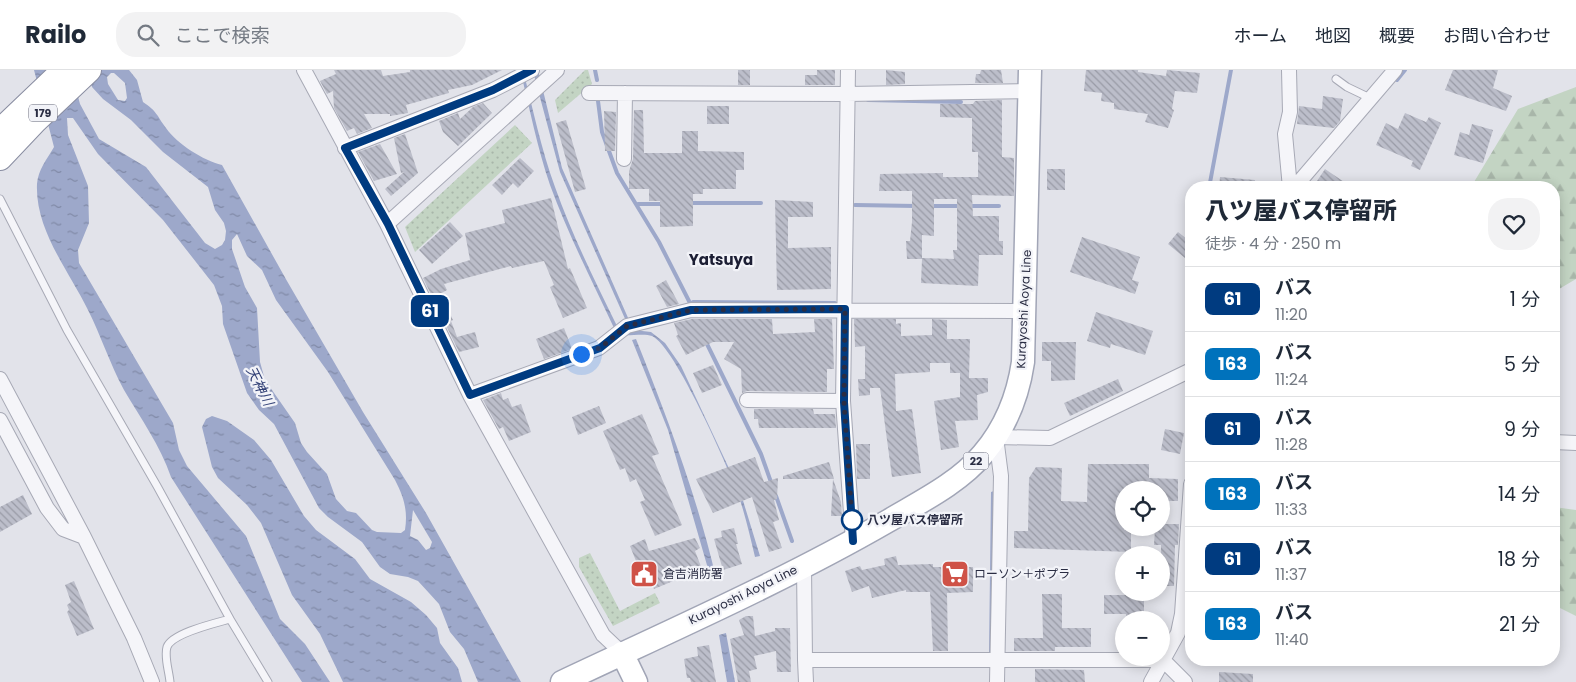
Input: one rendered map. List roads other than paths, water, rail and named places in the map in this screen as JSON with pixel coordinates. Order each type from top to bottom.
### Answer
[{"type":"highway","name":"179","points":[[0,131],[64,70]]},
{"type":"highway","name":"179","points":[[0,158],[35,121],[89,70]]},
{"type":"main road","name":"Kurayoshi Aoya Line","points":[[572,678],[853,541],[960,476],[983,455],[1010,414],[1019,387],[1026,311],[1030,80]]},
{"type":"main road","points":[[622,653],[636,682]]},
{"type":"street","points":[[304,70],[388,224],[470,395],[603,634],[622,653]]},
{"type":"street","points":[[345,148],[516,75],[532,70]]},
{"type":"street","points":[[388,224],[557,70]]},
{"type":"street","points":[[848,70],[844,402],[853,541]]},
{"type":"street","points":[[1289,70],[1290,112],[1286,134],[1289,181]]},
{"type":"street","points":[[1300,181],[1395,70]]},
{"type":"street","points":[[589,93],[847,94],[1030,80]]},
{"type":"street","points":[[624,159],[625,93]]},
{"type":"street","points":[[470,395],[600,348],[627,326],[691,310],[1026,311]]},
{"type":"street","points":[[997,682],[1001,476],[996,437],[1050,438],[1185,373]]},
{"type":"street","points":[[0,379],[84,537],[134,638],[152,682]]},
{"type":"street","points":[[747,400],[844,402]]},
{"type":"street","points":[[0,420],[47,508],[63,529],[84,537]]},
{"type":"street","points":[[1560,442],[1576,443]]},
{"type":"street","points":[[804,566],[804,660],[806,682]]},
{"type":"street","points":[[1170,648],[1178,634],[1182,614],[1185,571]]},
{"type":"street","points":[[804,660],[997,662],[1115,661]]},
{"type":"street","points":[[1150,682],[1159,666]]},
{"type":"street","points":[[1169,666],[1185,682]]},
{"type":"lane","points":[[1336,79],[1347,87],[1370,98]]},
{"type":"lane","points":[[0,199],[67,330],[268,682]]},
{"type":"lane","points":[[170,682],[166,653],[168,644],[178,636],[230,618]]},
{"type":"water","name":"天神川","points":[[34,70],[71,70],[80,104],[99,139],[146,167],[205,243],[215,249],[222,245],[225,240],[226,231],[224,223],[215,210],[208,187],[163,152],[131,120],[103,99],[92,87],[87,70],[129,70],[137,80],[143,102],[154,111],[171,134],[191,151],[207,160],[222,165],[363,412],[426,513],[521,682],[478,682],[464,649],[450,632],[439,604],[429,593],[418,581],[390,574],[380,567],[362,542],[319,508],[274,424],[259,410],[247,393],[223,324],[222,306],[214,285],[163,220],[98,154],[73,118],[67,118],[68,135],[88,186],[89,223],[78,250],[79,263],[173,423],[179,450],[187,466],[246,536],[280,619],[305,644],[330,682],[302,682],[171,477],[156,443],[124,390],[88,310],[47,234],[41,218],[37,184],[41,169],[54,147]],"holes":[[[114,73],[125,83],[127,98],[125,101],[118,100],[108,84],[107,77]],[[237,234],[247,256],[262,270],[276,300],[328,372],[395,480],[401,492],[406,510],[405,530],[401,533],[372,530],[356,513],[347,511],[336,499],[327,474],[301,443],[295,423],[265,380],[260,362],[257,308],[245,287],[232,249],[232,240]],[[413,510],[432,542],[430,548],[426,550],[418,540],[410,536]]]},
{"type":"water","points":[[520,70],[523,70],[541,144],[555,187],[576,240],[617,326],[614,328],[572,239],[550,185],[537,142]]},
{"type":"water","points":[[538,70],[562,168],[629,320],[626,321],[560,172],[534,75]]},
{"type":"water","points":[[625,329],[651,332],[665,343],[681,366],[741,494],[760,556],[755,557],[741,502],[724,459],[687,383],[674,361],[662,345],[652,336],[622,335]]},
{"type":"water","points":[[636,339],[681,457],[700,517],[716,578],[711,579],[668,430],[632,340]]},
{"type":"water","points":[[212,416],[227,421],[254,440],[271,460],[304,516],[316,530],[355,559],[370,579],[411,602],[426,615],[437,628],[440,643],[458,668],[462,682],[343,682],[320,634],[292,595],[261,523],[247,505],[218,478],[212,467],[202,427],[206,419]]},
{"type":"water","points":[[994,491],[992,654],[989,654],[991,492]]},
{"type":"water","points":[[726,633],[735,682],[727,682],[719,635]]},
{"type":"waterway","points":[[595,70],[597,80]]},
{"type":"waterway","points":[[1210,181],[1231,70]]},
{"type":"waterway","points":[[1397,80],[1405,70]]},
{"type":"waterway","points":[[868,100],[961,102]]},
{"type":"waterway","points":[[598,101],[602,132],[617,173],[659,242],[691,305]]},
{"type":"waterway","points":[[688,203],[761,203]]},
{"type":"waterway","points":[[638,204],[663,204]]},
{"type":"waterway","points":[[855,205],[916,206]]},
{"type":"waterway","points":[[931,206],[961,206]]},
{"type":"waterway","points":[[968,206],[999,206]]},
{"type":"waterway","points":[[693,302],[835,303]]},
{"type":"waterway","points":[[706,342],[761,454],[772,485]]},
{"type":"waterway","points":[[776,496],[792,541]]},
{"type":"place","name":"八ツ屋バス停留所","points":[[852,520]]},
{"type":"place","name":"倉吉消防署","points":[[644,574]]},
{"type":"place","name":"ローソン＋ポプラ","points":[[955,574]]},
{"type":"district","name":"Yatsuya","points":[[721,260]]}]
